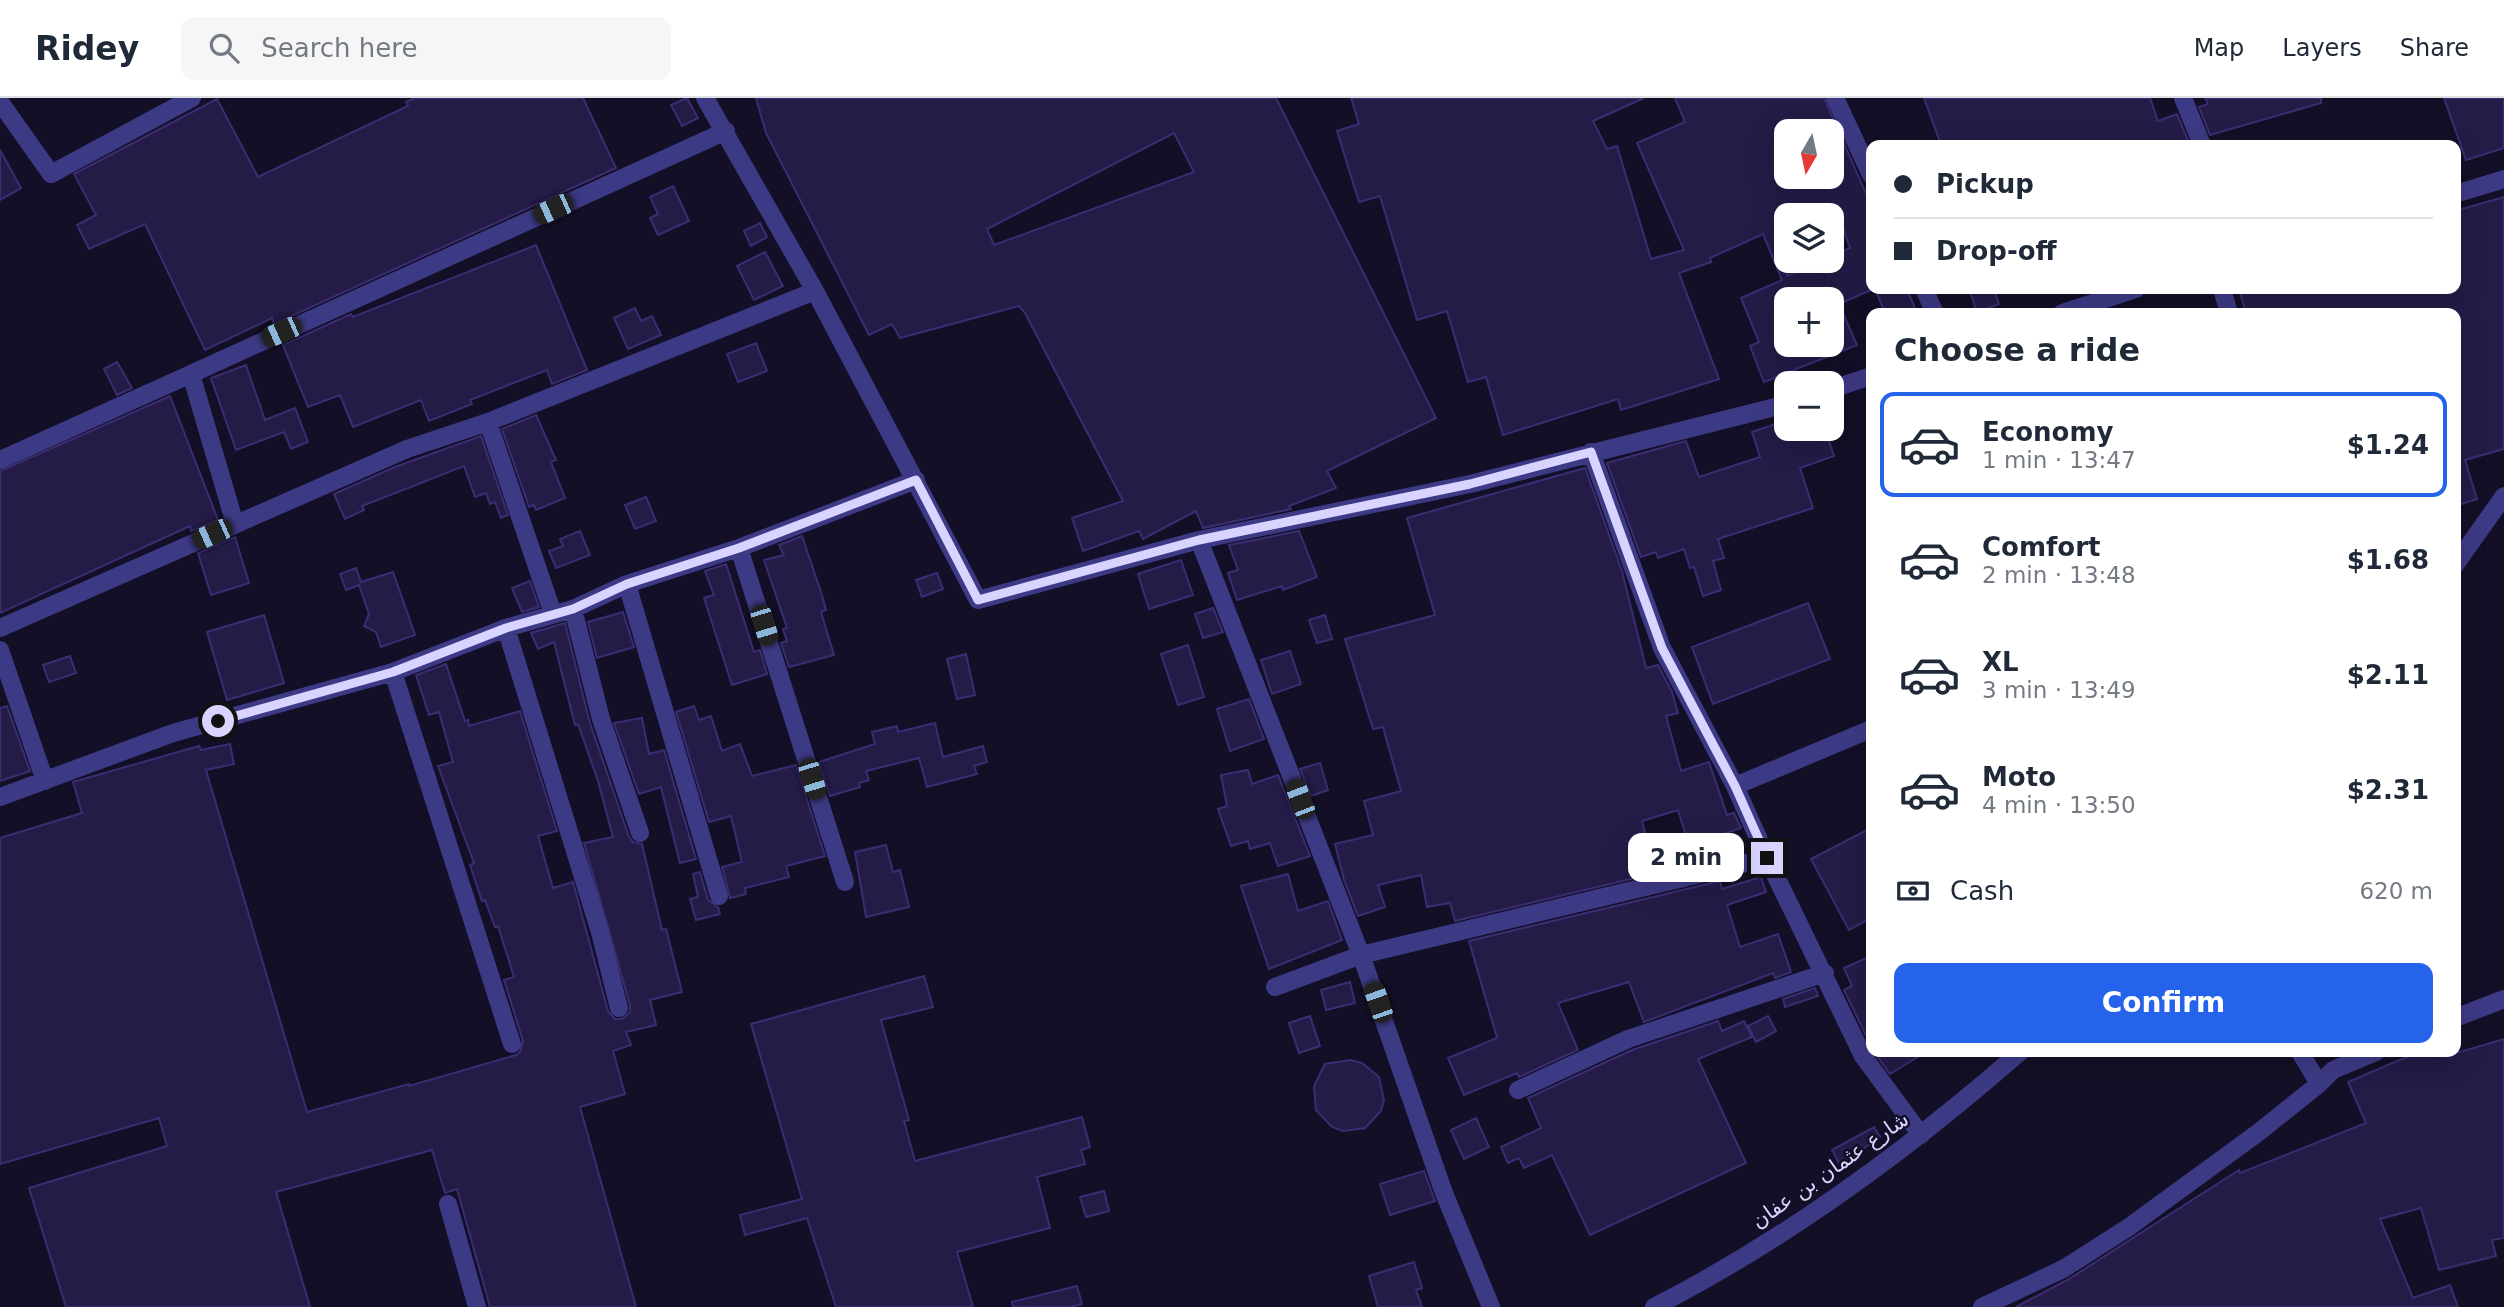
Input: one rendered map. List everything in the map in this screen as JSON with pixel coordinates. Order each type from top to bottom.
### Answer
[{"type":"street","points":[[0,102],[51,174],[192,98]]},
{"type":"street","points":[[705,98],[815,291],[978,600],[1199,540],[1470,484],[1774,408]]},
{"type":"street","points":[[1835,98],[1866,164]]},
{"type":"street","points":[[2183,98],[2200,140]]},
{"type":"street","points":[[0,460],[726,131]]},
{"type":"street","points":[[2461,192],[2504,180]]},
{"type":"street","points":[[0,628],[407,449],[488,422],[815,291]]},
{"type":"street","points":[[2077,308],[2121,294]]},
{"type":"street","points":[[191,374],[235,524]]},
{"type":"street","points":[[1844,385],[1866,378]]},
{"type":"street","points":[[488,422],[553,614]]},
{"type":"street","points":[[1591,452],[1662,648],[1735,786],[1863,1056],[1921,1135]]},
{"type":"street","points":[[0,797],[173,733],[393,672],[506,628],[573,609],[627,584],[739,548],[916,480]]},
{"type":"street","points":[[2461,557],[2504,496]]},
{"type":"street","points":[[1199,540],[1361,955],[1444,1193],[1491,1307]]},
{"type":"street","points":[[739,548],[845,882]]},
{"type":"street","points":[[627,584],[719,896]]},
{"type":"street","points":[[573,609],[601,719],[640,833]]},
{"type":"street","points":[[506,628],[600,932],[619,1008]]},
{"type":"street","points":[[0,650],[45,781]]},
{"type":"street","points":[[393,672],[512,1044]]},
{"type":"street","points":[[1735,786],[1866,731]]},
{"type":"street","points":[[1275,987],[1361,955],[1767,858]]},
{"type":"street","points":[[1518,1090],[1628,1039],[1825,973]]},
{"type":"street","points":[[2461,1016],[2504,999]]},
{"type":"street","name":"شارع عثمان بن عفان","points":[[1654,1307],[1725,1271],[1793,1227],[1921,1135],[2014,1057]]},
{"type":"street","points":[[2303,1057],[2319,1084]]},
{"type":"street","points":[[1982,1307],[2063,1269],[2129,1227],[2319,1084],[2333,1070],[2364,1057]]},
{"type":"street","points":[[448,1203],[477,1307]]},
{"type":"building","points":[[415,98],[583,98],[616,168],[274,324],[272,318],[205,350],[145,224],[89,249],[77,225],[96,215],[74,174],[217,99],[258,177],[408,106],[406,102]]},
{"type":"building","points":[[687,98],[698,118],[682,126],[671,105]]},
{"type":"building","points":[[756,98],[1276,98],[1436,418],[1327,471],[1336,488],[1289,506],[1291,509],[1203,528],[1196,511],[1143,539],[1139,531],[1083,551],[1072,518],[1123,501],[1025,313],[1019,306],[900,338],[892,324],[869,335],[766,133]],"holes":[[[1174,133],[1194,172],[994,245],[987,229]]]},
{"type":"building","points":[[1351,98],[1644,98],[1593,121],[1607,149],[1617,146],[1651,259],[1684,250],[1637,143],[1685,122],[1675,98],[1824,98],[1833,119],[1774,119],[1774,189],[1844,189],[1844,144],[1866,194],[1866,292],[1844,302],[1844,287],[1774,287],[1774,357],[1827,357],[1792,371],[1774,371],[1774,378],[1764,382],[1750,346],[1759,342],[1741,298],[1782,280],[1779,273],[1787,273],[1787,276],[1794,273],[1844,273],[1844,251],[1850,248],[1844,231],[1844,203],[1774,203],[1774,261],[1763,234],[1710,258],[1711,262],[1679,273],[1719,379],[1621,410],[1618,399],[1503,435],[1486,377],[1468,382],[1447,311],[1417,320],[1380,196],[1359,202],[1337,131],[1359,124]]},
{"type":"building","points":[[1924,98],[2150,98],[2158,121],[2177,114],[2188,140],[1939,140]]},
{"type":"building","points":[[2205,98],[2321,98],[2321,103],[2210,135],[2199,107],[2208,104]]},
{"type":"building","points":[[2444,98],[2504,98],[2504,148],[2466,160]]},
{"type":"building","points":[[0,150],[21,188],[0,200]]},
{"type":"building","points":[[673,186],[689,221],[658,235],[650,218],[658,214],[650,197]]},
{"type":"building","points":[[2504,197],[2504,449],[2465,460],[2477,499],[2461,504],[2461,308],[2245,308],[2240,294],[2461,294],[2461,209]]},
{"type":"building","points":[[760,223],[767,237],[751,246],[744,231]]},
{"type":"building","points":[[536,245],[587,370],[552,384],[547,370],[470,400],[472,404],[429,421],[421,400],[353,427],[340,395],[308,407],[283,345],[351,314],[353,317]]},
{"type":"building","points":[[765,252],[783,286],[754,300],[737,266]]},
{"type":"building","points":[[1877,294],[1909,294],[1915,308],[1883,308]]},
{"type":"building","points":[[1971,294],[1996,294],[1999,304],[1976,308]]},
{"type":"building","points":[[635,308],[641,321],[652,316],[661,335],[628,349],[614,318]]},
{"type":"building","points":[[1844,315],[1857,345],[1844,350]]},
{"type":"building","points":[[756,343],[767,371],[738,382],[727,354]]},
{"type":"building","points":[[117,362],[132,388],[117,395],[104,369]]},
{"type":"building","points":[[246,365],[265,420],[295,408],[308,442],[291,449],[284,432],[236,450],[211,378]]},
{"type":"building","points":[[170,396],[218,520],[191,531],[190,526],[0,613],[0,471]]},
{"type":"building","points":[[536,415],[556,460],[551,462],[565,498],[536,510],[534,505],[529,507],[502,429]]},
{"type":"building","points":[[1774,425],[1774,441],[1829,441],[1834,456],[1800,468],[1813,508],[1718,539],[1724,558],[1713,561],[1721,590],[1703,596],[1694,567],[1690,568],[1684,549],[1658,558],[1656,552],[1641,557],[1607,463],[1686,441],[1699,477],[1760,457],[1752,432]]},
{"type":"building","points":[[481,436],[508,515],[501,518],[495,502],[490,504],[486,493],[475,497],[464,466],[362,506],[364,510],[345,519],[334,494],[395,467]]},
{"type":"building","points":[[1585,468],[1622,571],[1646,668],[1658,665],[1672,692],[1678,713],[1666,716],[1681,771],[1709,762],[1727,815],[1734,813],[1741,828],[1689,846],[1678,810],[1642,821],[1656,873],[1455,921],[1450,903],[1427,907],[1421,875],[1378,885],[1385,907],[1358,916],[1344,880],[1335,844],[1373,835],[1364,801],[1401,791],[1383,727],[1373,729],[1345,639],[1435,615],[1407,518]]},
{"type":"building","points":[[646,497],[656,521],[635,529],[625,505]]},
{"type":"building","points":[[580,531],[590,555],[556,568],[549,551],[563,546],[560,539]]},
{"type":"building","points":[[1299,531],[1317,577],[1283,590],[1282,586],[1237,600],[1228,573],[1238,570],[1229,545]]},
{"type":"building","points":[[802,536],[822,595],[826,610],[821,612],[834,655],[789,667],[781,643],[787,641],[783,629],[787,628],[764,560],[784,555],[779,545]]},
{"type":"building","points":[[235,537],[249,583],[211,595],[198,553]]},
{"type":"building","points":[[1181,560],[1193,595],[1149,609],[1138,574]]},
{"type":"building","points":[[726,564],[754,652],[760,650],[767,674],[732,685],[704,598],[714,595],[705,571]]},
{"type":"building","points":[[356,568],[361,582],[393,572],[415,635],[381,647],[376,632],[364,626],[369,614],[359,585],[346,590],[340,574]]},
{"type":"building","points":[[937,573],[943,589],[922,597],[916,580]]},
{"type":"building","points":[[530,581],[539,607],[522,612],[512,588]]},
{"type":"building","points":[[1808,603],[1830,659],[1713,704],[1692,647]]},
{"type":"building","points":[[1213,608],[1223,632],[1203,638],[1195,614]]},
{"type":"building","points":[[623,612],[634,647],[597,658],[588,622]]},
{"type":"building","points":[[264,615],[284,683],[227,700],[207,632]]},
{"type":"building","points":[[1325,615],[1332,639],[1317,643],[1309,620]]},
{"type":"building","points":[[565,623],[590,723],[629,837],[633,842],[642,844],[662,930],[666,929],[682,992],[650,1000],[656,1025],[626,1032],[631,1045],[613,1051],[625,1094],[580,1107],[636,1307],[490,1307],[457,1189],[445,1193],[432,1150],[276,1192],[310,1307],[66,1307],[29,1188],[167,1146],[159,1118],[0,1164],[0,838],[82,813],[73,782],[199,746],[201,750],[230,744],[234,764],[206,770],[307,1112],[516,1055],[520,1052],[523,1041],[504,980],[514,977],[498,926],[495,927],[485,900],[482,901],[470,865],[474,863],[438,766],[453,762],[439,712],[429,715],[416,675],[446,664],[469,726],[520,711],[557,831],[538,836],[553,888],[573,882],[608,1011],[615,1019],[622,1019],[630,1012],[630,1005],[584,843],[613,837],[598,781],[578,724],[575,725],[554,642],[538,649],[531,633]]},
{"type":"building","points":[[1188,645],[1204,697],[1178,705],[1161,654]]},
{"type":"building","points":[[1290,651],[1301,684],[1272,694],[1261,660]]},
{"type":"building","points":[[966,654],[975,695],[957,699],[947,659]]},
{"type":"building","points":[[70,656],[76,673],[49,682],[43,665]]},
{"type":"building","points":[[1249,699],[1264,739],[1230,751],[1217,709]]},
{"type":"building","points":[[7,706],[30,771],[0,781],[0,708]]},
{"type":"building","points":[[694,706],[699,720],[711,716],[722,751],[740,744],[752,776],[796,765],[825,856],[786,866],[789,877],[745,888],[746,894],[730,898],[722,867],[742,862],[731,816],[709,822],[676,712]]},
{"type":"building","points":[[642,718],[649,754],[664,750],[696,859],[680,863],[661,787],[639,794],[614,723]]},
{"type":"building","points":[[935,723],[943,757],[983,746],[987,762],[974,766],[977,774],[927,787],[919,758],[866,771],[869,780],[859,783],[860,787],[830,796],[819,762],[875,744],[872,732],[897,726],[898,732]]},
{"type":"building","points":[[1320,763],[1328,790],[1311,796],[1300,769]]},
{"type":"building","points":[[1248,770],[1252,784],[1278,775],[1310,856],[1278,866],[1270,843],[1250,849],[1248,841],[1231,846],[1218,809],[1227,806],[1221,775]]},
{"type":"building","points":[[1866,831],[1866,921],[1849,930],[1811,859]]},
{"type":"building","points":[[886,845],[893,872],[900,870],[909,907],[866,917],[855,852]]},
{"type":"building","points":[[700,872],[708,900],[718,907],[720,914],[696,920],[690,899],[698,897],[693,874]]},
{"type":"building","points":[[1288,874],[1298,911],[1328,901],[1342,940],[1269,969],[1241,886]]},
{"type":"building","points":[[1761,877],[1766,892],[1727,905],[1740,947],[1778,934],[1791,972],[1775,978],[1773,973],[1644,1022],[1629,982],[1558,1003],[1578,1050],[1519,1077],[1517,1073],[1464,1095],[1448,1058],[1497,1038],[1469,941],[1720,881],[1722,889]]},
{"type":"building","points":[[1866,958],[1866,1036],[1844,990],[1852,986],[1844,968]]},
{"type":"building","points":[[924,976],[933,1007],[881,1020],[909,1120],[904,1121],[915,1161],[1082,1117],[1090,1147],[1081,1150],[1085,1164],[1037,1177],[1050,1228],[957,1252],[973,1307],[836,1307],[807,1218],[745,1235],[740,1215],[802,1199],[751,1024]]},
{"type":"building","points":[[1350,982],[1355,1003],[1326,1010],[1321,990]]},
{"type":"building","points":[[1815,988],[1818,996],[1785,1007],[1783,999]]},
{"type":"building","points":[[1310,1016],[1320,1046],[1299,1053],[1289,1023]]},
{"type":"building","points":[[1768,1016],[1776,1031],[1756,1042],[1748,1026]]},
{"type":"building","points":[[1718,1021],[1722,1031],[1744,1021],[1752,1037],[1698,1059],[1746,1163],[1590,1235],[1552,1155],[1524,1168],[1519,1158],[1508,1163],[1501,1147],[1541,1128],[1528,1098],[1632,1050]]},
{"type":"building","points":[[2504,1039],[2504,1238],[2492,1240],[2496,1256],[2439,1270],[2421,1208],[2380,1219],[2413,1298],[2450,1285],[2458,1307],[2016,1307],[2069,1279],[2239,1170],[2240,1173],[2366,1123],[2348,1082],[2406,1057],[2461,1057],[2461,1052]]},
{"type":"building","points":[[1878,1057],[1918,1057],[1890,1074]]},
{"type":"building","points":[[1350,1060],[1362,1063],[1379,1077],[1384,1100],[1381,1111],[1365,1128],[1343,1131],[1332,1127],[1316,1110],[1314,1086],[1325,1064]]},
{"type":"building","points":[[1476,1118],[1489,1147],[1464,1159],[1451,1130]]},
{"type":"building","points":[[1874,1127],[1880,1137],[1840,1165],[1832,1150]]},
{"type":"building","points":[[1424,1171],[1435,1201],[1390,1215],[1380,1184]]},
{"type":"building","points":[[1104,1191],[1109,1211],[1086,1217],[1080,1197]]},
{"type":"building","points":[[1414,1262],[1422,1288],[1416,1290],[1422,1307],[1378,1307],[1369,1276]]},
{"type":"building","points":[[1077,1286],[1082,1304],[1070,1307],[1013,1307],[1012,1302]]},
{"type":"route","points":[[218,721],[393,672],[506,628],[573,609],[627,584],[739,548],[916,480],[978,600],[1199,540],[1470,484],[1591,452],[1662,648],[1735,786],[1767,858]]}]
